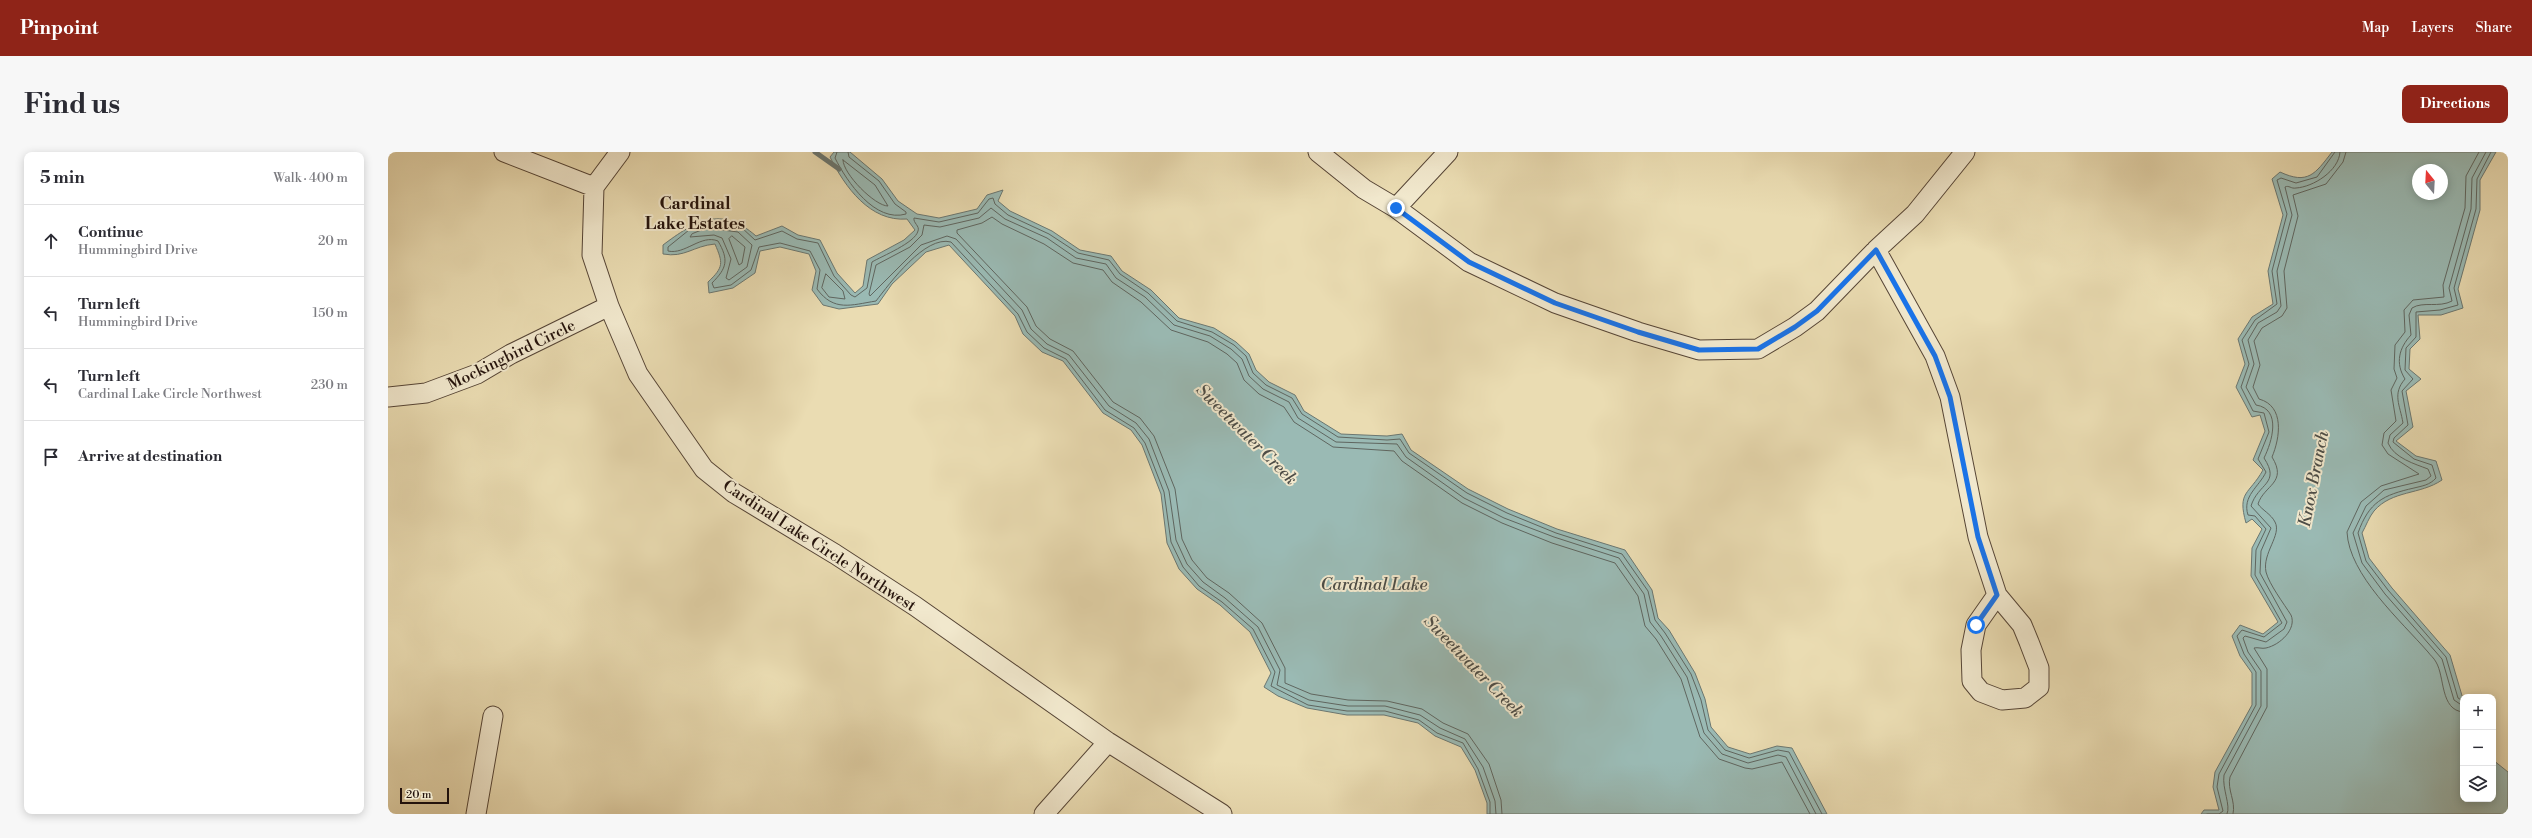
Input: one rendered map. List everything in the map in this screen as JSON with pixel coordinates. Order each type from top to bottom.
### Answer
[{"type":"street","points":[[504,152],[594,186],[620,152]]},
{"type":"street","points":[[1318,152],[1364,189],[1396,208],[1469,262],[1555,303],[1638,332],[1699,350],[1758,349],[1795,327],[1817,311],[1876,250],[1915,214],[1966,152]]},
{"type":"street","points":[[1396,208],[1448,152]]},
{"type":"street","name":"Cardinal Lake Circle Northwest","points":[[594,186],[592,255],[609,306],[638,374],[704,469],[734,493],[835,554],[915,606],[1108,742],[1222,814]]},
{"type":"street","points":[[1876,250],[1935,356],[1950,397],[1978,537],[1997,595],[2022,624],[2039,668],[2039,687],[2026,698],[2002,700],[1981,692],[1972,681],[1971,650],[1976,625],[1997,595]]},
{"type":"street","name":"Mockingbird Circle","points":[[388,397],[426,394],[476,374],[511,354],[609,306]]},
{"type":"street","points":[[476,814],[493,716]]},
{"type":"street","points":[[1044,814],[1108,742]]},
{"type":"water","name":"Cardinal Lake","points":[[834,152],[850,152],[882,179],[898,201],[917,214],[939,218],[977,209],[987,195],[1003,190],[998,201],[1010,211],[1052,231],[1080,250],[1111,256],[1122,271],[1151,290],[1179,318],[1214,328],[1236,342],[1249,354],[1256,370],[1269,382],[1295,395],[1304,411],[1341,434],[1387,436],[1402,434],[1411,450],[1468,489],[1508,509],[1557,529],[1625,550],[1652,590],[1658,618],[1669,630],[1695,673],[1705,699],[1711,727],[1728,747],[1750,754],[1777,746],[1792,748],[1827,814],[1487,814],[1487,803],[1475,770],[1461,747],[1435,736],[1418,723],[1384,715],[1347,715],[1307,708],[1278,696],[1264,687],[1271,673],[1250,632],[1220,605],[1197,589],[1179,569],[1167,543],[1161,494],[1142,445],[1131,430],[1103,413],[1063,361],[1042,352],[1023,334],[1015,316],[949,245],[926,252],[892,284],[878,304],[839,309],[823,305],[812,290],[816,271],[809,254],[780,247],[760,251],[755,273],[733,288],[709,293],[708,282],[717,272],[721,260],[715,244],[707,245],[683,253],[671,255],[663,254],[663,245],[686,229],[697,223],[708,220],[720,219],[731,221],[756,236],[782,226],[798,235],[820,240],[837,273],[855,293],[863,286],[867,260],[904,240],[915,230],[907,219],[881,215],[870,209],[860,200],[843,180],[830,157]]},
{"type":"water","name":"Knox Branch","points":[[2332,152],[2496,152],[2480,180],[2480,210],[2458,289],[2463,308],[2441,315],[2418,315],[2420,339],[2410,349],[2409,369],[2421,379],[2406,391],[2413,427],[2396,441],[2416,456],[2436,461],[2442,480],[2434,485],[2389,499],[2381,504],[2372,513],[2362,533],[2369,558],[2392,588],[2450,655],[2462,694],[2460,694],[2460,802],[2496,802],[2496,762],[2508,772],[2508,814],[2201,814],[2204,810],[2219,810],[2213,787],[2215,772],[2252,705],[2252,673],[2240,656],[2232,636],[2240,625],[2263,634],[2278,622],[2251,576],[2252,548],[2262,529],[2252,519],[2246,523],[2243,505],[2246,494],[2263,470],[2253,460],[2265,431],[2260,415],[2252,417],[2236,387],[2245,364],[2238,339],[2252,317],[2273,304],[2268,271],[2283,215],[2272,179],[2280,172],[2290,176],[2304,177],[2310,175],[2321,166]]},
{"type":"waterway","name":"Sweetwater Creek","points":[[815,152],[839,169]]},
{"type":"district","name":"Cardinal Lake Estates","points":[[695,213]]},
{"type":"route","points":[[1396,208],[1469,262],[1555,303],[1638,332],[1699,350],[1758,349],[1795,327],[1817,311],[1876,250],[1935,356],[1950,397],[1978,537],[1997,595],[1976,625]]}]
